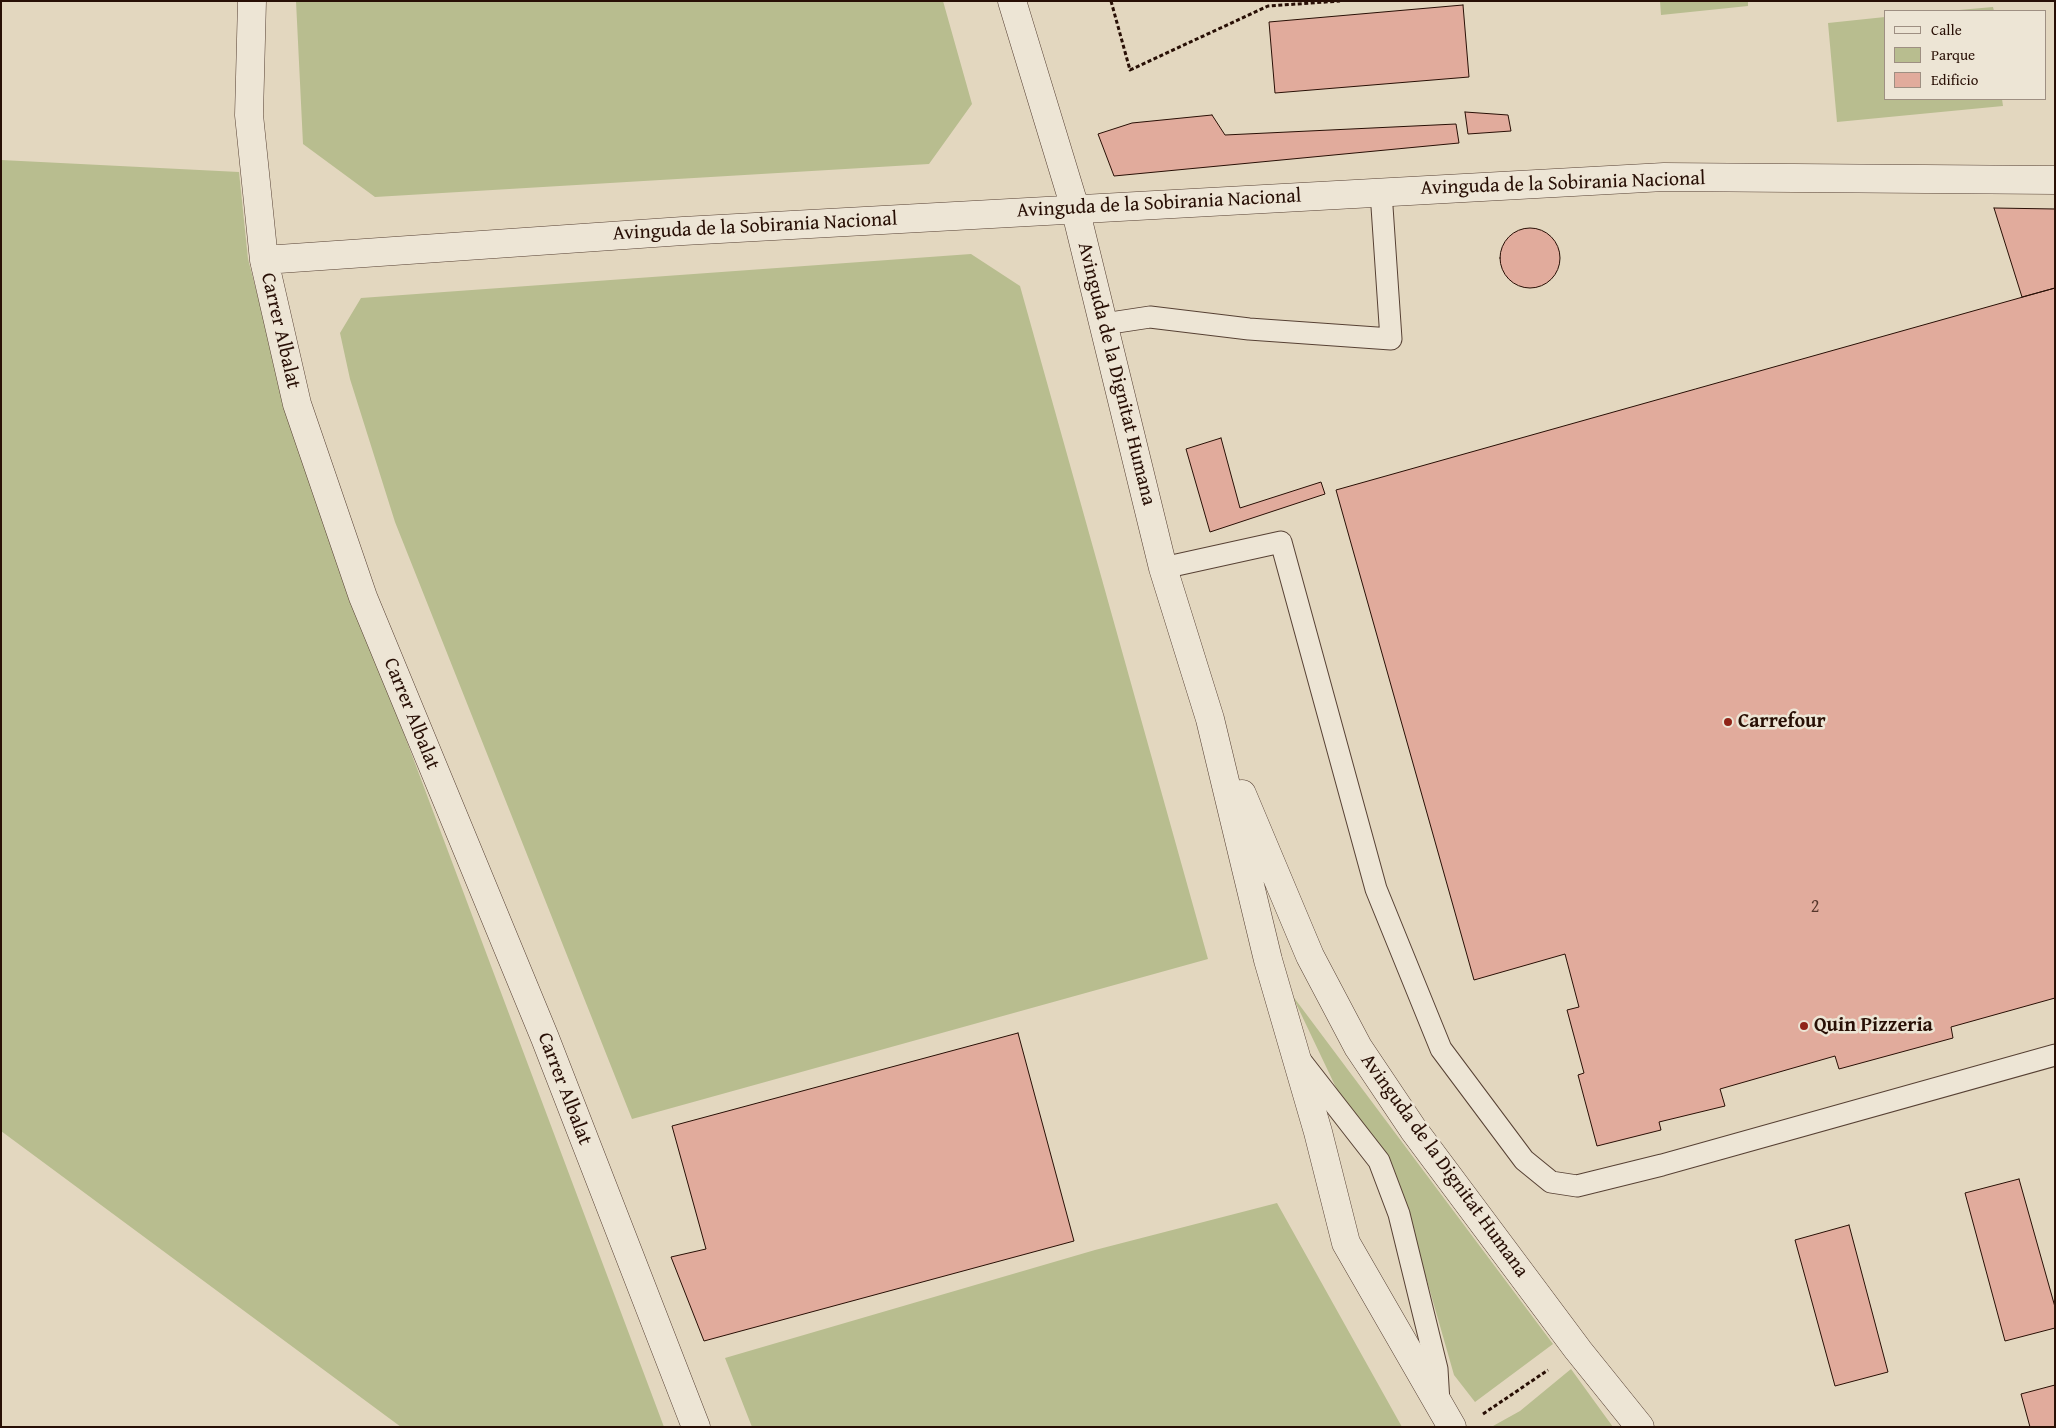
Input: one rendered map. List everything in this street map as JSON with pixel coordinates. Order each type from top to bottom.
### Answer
[{"type":"street","name":"Carrer Albalat","points":[[252,1],[249,115],[264,260],[296,404],[363,597],[545,1038],[696,1427]]},
{"type":"street","name":"Avinguda de la Dignitat Humana","points":[[1012,1],[1075,208],[1163,568],[1210,719],[1268,960],[1318,1132],[1346,1243],[1446,1417]]},
{"type":"street","name":"Avinguda de la Sobirania Nacional","points":[[264,260],[683,231],[1664,177],[2055,180]]},
{"type":"street","name":"Avinguda de la Dignitat Humana","points":[[1210,719],[1310,956],[1358,1047],[1413,1128],[1578,1350],[1640,1427]]},
{"type":"lane","points":[[1104,324],[1150,317],[1248,329],[1391,338],[1381,192]]},
{"type":"lane","points":[[1163,568],[1281,542],[1376,890],[1441,1049],[1524,1160],[1551,1182],[1577,1186],[1596,1182],[1747,1143],[2055,1055]]},
{"type":"lane","points":[[1295,1053],[1379,1161],[1399,1214],[1435,1360],[1446,1417]]},
{"type":"path","points":[[1112,1],[1130,70],[1268,6],[1340,1]]},
{"type":"path","points":[[1480,1416],[1578,1350]]},
{"type":"green space","points":[[296,1],[943,1],[972,104],[929,164],[375,197],[303,144]]},
{"type":"green space","points":[[1660,1],[1748,1],[1748,6],[1661,15]]},
{"type":"green space","points":[[1993,7],[1994,10],[1959,10]]},
{"type":"green space","points":[[1884,17],[1884,100],[2002,100],[2003,106],[1837,122],[1828,23]]},
{"type":"green space","points":[[1,160],[239,172],[248,259],[285,400],[329,534],[664,1427],[401,1427],[1,1131]]},
{"type":"green space","points":[[971,254],[1020,286],[1208,959],[632,1119],[395,522],[350,379],[340,333],[361,298]]},
{"type":"green space","points":[[1292,995],[1553,1344],[1475,1402],[1454,1375],[1426,1277]]},
{"type":"green space","points":[[1277,1203],[1402,1427],[752,1427],[725,1358],[1095,1250]]},
{"type":"green space","points":[[1571,1369],[1613,1427],[1493,1426],[1520,1411]]},
{"type":"building","points":[[1463,5],[1469,77],[1275,93],[1269,22]]},
{"type":"building","points":[[1465,112],[1508,115],[1511,131],[1468,134]]},
{"type":"building","points":[[1212,115],[1225,135],[1456,124],[1459,143],[1114,176],[1098,134],[1132,123]]},
{"type":"building","points":[[1994,208],[2055,209],[2055,288],[2022,297]]},
{"type":"building","points":[[1524,228],[1536,228],[1552,236],[1558,246],[1560,258],[1558,270],[1552,280],[1536,288],[1524,288],[1508,280],[1500,264],[1500,252],[1508,236]]},
{"type":"building","name":"Carrefour","points":[[2055,288],[2055,998],[1951,1027],[1953,1038],[1839,1069],[1835,1056],[1720,1089],[1725,1106],[1659,1122],[1661,1130],[1597,1146],[1578,1075],[1584,1073],[1567,1010],[1579,1007],[1565,954],[1474,980],[1336,490]]},
{"type":"building","points":[[1221,438],[1240,508],[1321,482],[1325,494],[1210,532],[1186,449]]},
{"type":"building","points":[[1018,1033],[1074,1241],[704,1341],[671,1257],[706,1249],[672,1126]]},
{"type":"building","points":[[2019,1179],[2055,1307],[2055,1328],[2005,1341],[1965,1193]]},
{"type":"building","points":[[1849,1225],[1888,1372],[1835,1386],[1795,1240]]},
{"type":"building","points":[[2055,1385],[2055,1427],[2030,1427],[2021,1394]]},
{"type":"place","name":"Carrefour","points":[[1728,722]]},
{"type":"place","name":"Quin Pizzeria","points":[[1804,1026]]}]
